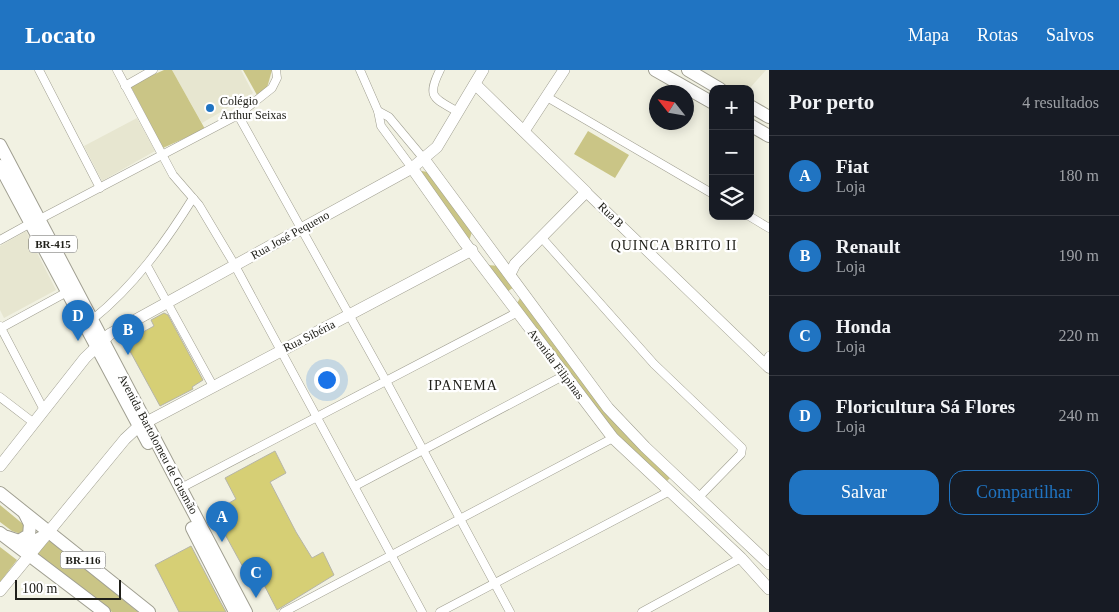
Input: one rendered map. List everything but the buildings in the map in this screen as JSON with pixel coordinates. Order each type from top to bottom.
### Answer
[{"type":"main road","name":"Rua José Pequeno","points":[[0,466],[85,358],[110,334],[424,160],[436,147],[483,70]]},
{"type":"main road","points":[[524,131],[564,70]]},
{"type":"main road","points":[[655,70],[709,101]]},
{"type":"main road","points":[[688,70],[713,85]]},
{"type":"main road","name":"Rua B","points":[[475,84],[586,192]]},
{"type":"main road","points":[[754,108],[769,117]]},
{"type":"main road","points":[[754,127],[769,136]]},
{"type":"main road","name":"Avenida Bartolomeu de Gusmão","points":[[0,144],[67,292],[89,335],[102,343]]},
{"type":"main road","name":"Avenida Filipinas","points":[[424,160],[608,408],[769,564]]},
{"type":"main road","name":"Avenida Bartolomeu de Gusmão","points":[[0,166],[93,319],[102,343],[235,612]]},
{"type":"main road","name":"Avenida Filipinas","points":[[412,168],[613,438],[665,489],[741,558],[769,589]]},
{"type":"main road","points":[[504,294],[512,292],[515,264],[586,192]]},
{"type":"main road","points":[[476,230],[472,250],[482,256],[499,261],[530,248]]},
{"type":"main road","name":"Rua Sibéria","points":[[0,591],[125,439],[143,424],[472,250]]},
{"type":"main road","points":[[515,308],[517,295],[524,294]]},
{"type":"main road","name":"Avenida Bartolomeu de Gusmão","points":[[143,424],[181,488],[246,612]]},
{"type":"main road","points":[[665,489],[671,482],[673,473]]},
{"type":"main road","points":[[680,502],[682,491],[696,494]]},
{"type":"main road","name":"BR-116","points":[[0,493],[18,506],[46,533],[148,612]]},
{"type":"main road","points":[[16,541],[26,538],[31,528],[27,516],[18,506]]},
{"type":"main road","points":[[0,533],[16,541],[29,544],[46,533]]},
{"type":"main road","name":"BR-116","points":[[0,533],[104,612]]},
{"type":"street","points":[[39,70],[100,188]]},
{"type":"street","points":[[117,70],[179,183],[192,198],[235,266],[318,416],[422,612]]},
{"type":"street","points":[[125,86],[152,70]]},
{"type":"street","name":"Avenida Filipinas","points":[[360,70],[378,111],[380,126],[412,168]]},
{"type":"street","points":[[440,70],[432,88],[432,93],[439,100],[458,112]]},
{"type":"street","points":[[0,240],[238,115],[272,88],[276,74]]},
{"type":"street","points":[[548,97],[709,192]]},
{"type":"street","name":"Avenida Filipinas","points":[[378,111],[389,117],[424,160]]},
{"type":"street","points":[[238,115],[424,450],[510,612]]},
{"type":"street","name":"Rua B","points":[[586,192],[768,363]]},
{"type":"street","points":[[93,319],[112,303],[147,266],[192,198]]},
{"type":"street","points":[[754,219],[769,228]]},
{"type":"street","points":[[542,238],[654,364],[742,448],[741,454],[696,494]]},
{"type":"street","points":[[147,266],[213,386]]},
{"type":"street","points":[[44,410],[0,327],[67,292]]},
{"type":"street","points":[[181,488],[386,382],[515,308]]},
{"type":"street","points":[[85,358],[89,335]]},
{"type":"street","points":[[355,486],[565,375]]},
{"type":"street","points":[[0,397],[34,423]]},
{"type":"street","points":[[284,612],[390,554],[613,438]]},
{"type":"street","points":[[440,612],[495,584],[665,489]]},
{"type":"street","points":[[642,612],[652,610],[741,558]]},
{"type":"shaded area","points":[[164,70],[172,70],[205,129],[163,148],[130,85]]},
{"type":"shaded area","name":"Colégio Arthur Seixas","points":[[172,70],[241,70],[253,93],[202,123]]},
{"type":"shaded area","points":[[243,70],[272,70],[267,88],[257,95]]},
{"type":"shaded area","points":[[700,70],[766,70],[753,85],[725,85]]},
{"type":"shaded area","points":[[137,118],[155,151],[102,181],[84,146]]},
{"type":"shaded area","points":[[588,131],[629,155],[615,178],[574,154]]},
{"type":"shaded area","points":[[422,171],[427,172],[472,232],[469,241],[421,174]]},
{"type":"shaded area","points":[[26,231],[56,290],[4,318],[0,310],[0,246]]},
{"type":"shaded area","points":[[487,265],[500,266],[514,287],[507,292]]},
{"type":"shaded area","points":[[520,298],[671,477],[667,481],[618,440],[516,305]]},
{"type":"shaded area","points":[[0,505],[23,524],[24,530],[21,534],[12,531],[0,522]]},
{"type":"shaded area","points":[[50,540],[138,612],[112,612],[36,554]]},
{"type":"shaded area","points":[[0,547],[17,560],[0,582]]},
{"type":"place","name":"Colégio Arthur Seixas","points":[[210,108]]},
{"type":"place","name":"Floricultura Sá Flores","points":[[78,341]]},
{"type":"place","name":"Renault","points":[[128,355]]},
{"type":"place","name":"Fiat","points":[[222,542]]},
{"type":"place","name":"Honda","points":[[256,598]]},
{"type":"district","name":"QUINCA BRITO II","points":[[674,245]]},
{"type":"district","name":"IPANEMA","points":[[463,385]]}]
